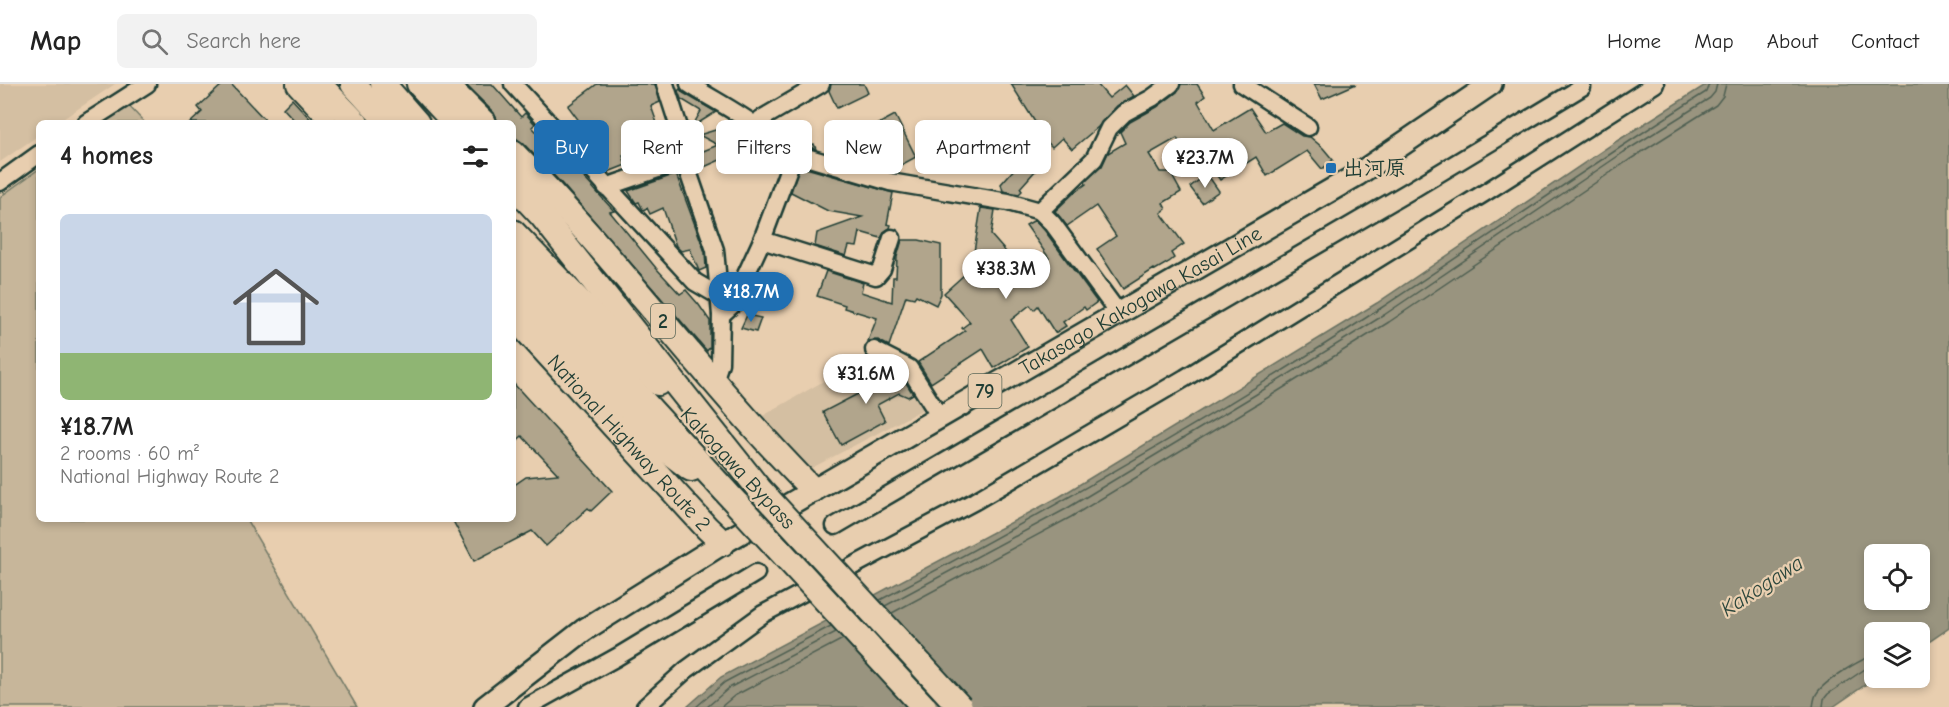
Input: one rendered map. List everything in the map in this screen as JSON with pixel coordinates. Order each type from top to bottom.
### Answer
[{"type":"highway","points":[[299,84],[332,120]]},
{"type":"highway","points":[[319,84],[353,120]]},
{"type":"highway","points":[[353,84],[386,120]]},
{"type":"highway","points":[[383,84],[414,120]]},
{"type":"highway","points":[[418,84],[452,120]]},
{"type":"highway","points":[[445,84],[481,120]]},
{"type":"highway","name":"2","points":[[516,156],[546,186],[714,381],[813,490]]},
{"type":"highway","points":[[516,188],[542,216],[759,489]]},
{"type":"highway","name":"Kakogawa Bypass","points":[[516,235],[759,489],[960,707]]},
{"type":"highway","name":"Kakogawa Bypass","points":[[516,262],[924,707]]},
{"type":"highway","points":[[516,291],[662,447],[738,505]]},
{"type":"highway","name":"National Highway Route 2","points":[[516,319],[706,528],[723,543]]},
{"type":"main road","name":"Takasago Kakogawa Kasai Line","points":[[485,707],[584,630],[723,543],[1119,314],[1491,84]]},
{"type":"street","points":[[91,120],[147,84]]},
{"type":"street","points":[[513,84],[695,282],[719,296]]},
{"type":"street","points":[[665,84],[677,120]]},
{"type":"street","points":[[689,84],[748,120]]},
{"type":"street","points":[[761,120],[821,84]]},
{"type":"street","points":[[1040,211],[1094,159],[1109,128],[1117,120],[1172,84]]},
{"type":"street","points":[[1242,84],[1308,127]]},
{"type":"street","points":[[835,526],[1408,192],[1582,87],[1581,84]]},
{"type":"street","points":[[645,707],[686,670],[763,614],[975,501],[1175,384],[1486,192],[1655,84]]},
{"type":"street","points":[[0,182],[36,156]]},
{"type":"street","points":[[812,159],[890,182],[1008,202],[1040,211],[1053,224],[1119,314]]},
{"type":"street","points":[[606,187],[644,174]]},
{"type":"street","points":[[689,174],[715,250],[721,315],[720,363],[714,381]]},
{"type":"street","points":[[721,315],[732,305],[762,240],[787,174]]},
{"type":"street","points":[[762,240],[876,276],[882,269],[892,237]]},
{"type":"street","points":[[874,350],[909,368],[940,417]]},
{"type":"street","points":[[527,707],[617,657],[756,573]]},
{"type":"shaded area","points":[[0,84],[115,84],[61,120],[36,120],[36,137],[0,162]]},
{"type":"shaded area","points":[[128,105],[142,120],[106,120]]},
{"type":"shaded area","points":[[36,171],[36,522],[248,522],[357,707],[0,707],[0,197]]},
{"type":"shaded area","points":[[871,354],[907,369],[929,406],[808,470],[761,417]]},
{"type":"water","name":"Kakogawa","points":[[1707,84],[1949,84],[1949,628],[1930,641],[1930,622],[1864,622],[1864,686],[1833,707],[687,707],[721,677],[1059,497],[1377,303],[1617,141]]},
{"type":"building","points":[[223,84],[231,84],[265,120],[193,120],[202,112],[198,107]]},
{"type":"building","points":[[465,84],[492,84],[521,117],[525,113],[534,123],[532,127],[534,129],[534,155],[516,138],[516,120],[497,120],[494,113]]},
{"type":"building","points":[[597,84],[655,84],[660,102],[651,106],[656,120],[621,120],[621,167],[609,172],[609,120],[578,120],[568,106]]},
{"type":"building","points":[[831,84],[864,84],[868,93],[837,108],[829,91]]},
{"type":"building","points":[[1011,84],[1097,84],[1109,98],[1125,85],[1134,96],[1117,106],[1098,127],[1072,149],[1062,138],[1052,147],[1051,120],[1034,120]]},
{"type":"building","points":[[1181,84],[1197,84],[1205,96],[1198,102],[1214,130],[1250,108],[1266,132],[1282,123],[1302,136],[1310,137],[1333,160],[1322,169],[1307,151],[1267,176],[1256,157],[1220,180],[1194,143],[1183,149],[1177,138],[1149,154],[1160,172],[1170,172],[1181,192],[1163,203],[1166,209],[1161,213],[1184,244],[1171,253],[1174,258],[1169,262],[1123,289],[1097,249],[1116,236],[1096,206],[1067,226],[1055,211],[1086,184],[1085,182],[1102,166],[1108,153],[1125,143],[1120,132],[1130,122],[1157,107],[1177,92]]},
{"type":"building","points":[[1314,84],[1356,84],[1322,99]]},
{"type":"building","points":[[680,89],[716,112],[703,120],[696,120],[701,111],[681,99],[678,91]]},
{"type":"building","points":[[292,99],[311,120],[294,120],[283,108]]},
{"type":"building","points":[[895,115],[898,120],[886,120]]},
{"type":"building","points":[[716,130],[716,144],[704,138],[704,133]]},
{"type":"building","points":[[903,131],[915,155],[915,158],[903,164]]},
{"type":"building","points":[[716,146],[716,162],[704,167],[704,151]]},
{"type":"building","points":[[812,170],[893,193],[887,224],[891,225],[890,228],[881,238],[860,232],[857,247],[849,246],[846,256],[815,246],[817,233],[862,217],[828,211],[791,192],[797,174],[812,174]]},
{"type":"building","points":[[552,174],[581,174],[614,211],[610,212],[656,268],[680,294],[686,290],[710,321],[710,347],[707,351]]},
{"type":"building","points":[[676,174],[705,252],[706,268],[699,271],[690,249],[681,251],[676,246],[663,208],[650,214],[647,208],[643,210],[639,202],[636,203],[628,191]]},
{"type":"building","points":[[1010,174],[1032,174],[1020,188],[1022,191],[1019,194],[1003,191],[1001,184]]},
{"type":"building","points":[[1207,174],[1219,191],[1202,203],[1190,187]]},
{"type":"building","points":[[981,208],[995,210],[991,235],[1026,275],[1049,258],[1026,225],[1035,220],[1097,302],[1086,310],[1084,307],[1063,322],[1066,326],[1055,333],[1038,306],[1034,310],[1030,305],[1011,320],[1028,347],[994,368],[983,349],[931,383],[918,362],[965,331],[962,328],[970,322],[944,293],[986,255],[974,252]]},
{"type":"building","points":[[902,240],[919,240],[941,245],[941,294],[936,305],[916,295],[914,298],[906,296],[889,346],[878,340],[868,341],[877,318],[844,308],[845,305],[817,296],[826,271],[863,283],[861,292],[892,302],[893,277],[896,277],[897,257]]},
{"type":"building","points":[[747,315],[761,318],[756,332],[741,328]]},
{"type":"building","points":[[873,361],[902,376],[913,394],[908,397],[899,393],[877,405],[885,421],[841,445],[823,412],[879,383],[865,377]]},
{"type":"building","points":[[516,386],[612,491],[591,511],[588,508],[546,546],[532,531],[474,561],[454,522],[516,522],[516,484],[526,477],[558,474],[522,436],[516,441]]},
{"type":"place","name":"出河原","points":[[1331,168]]}]
